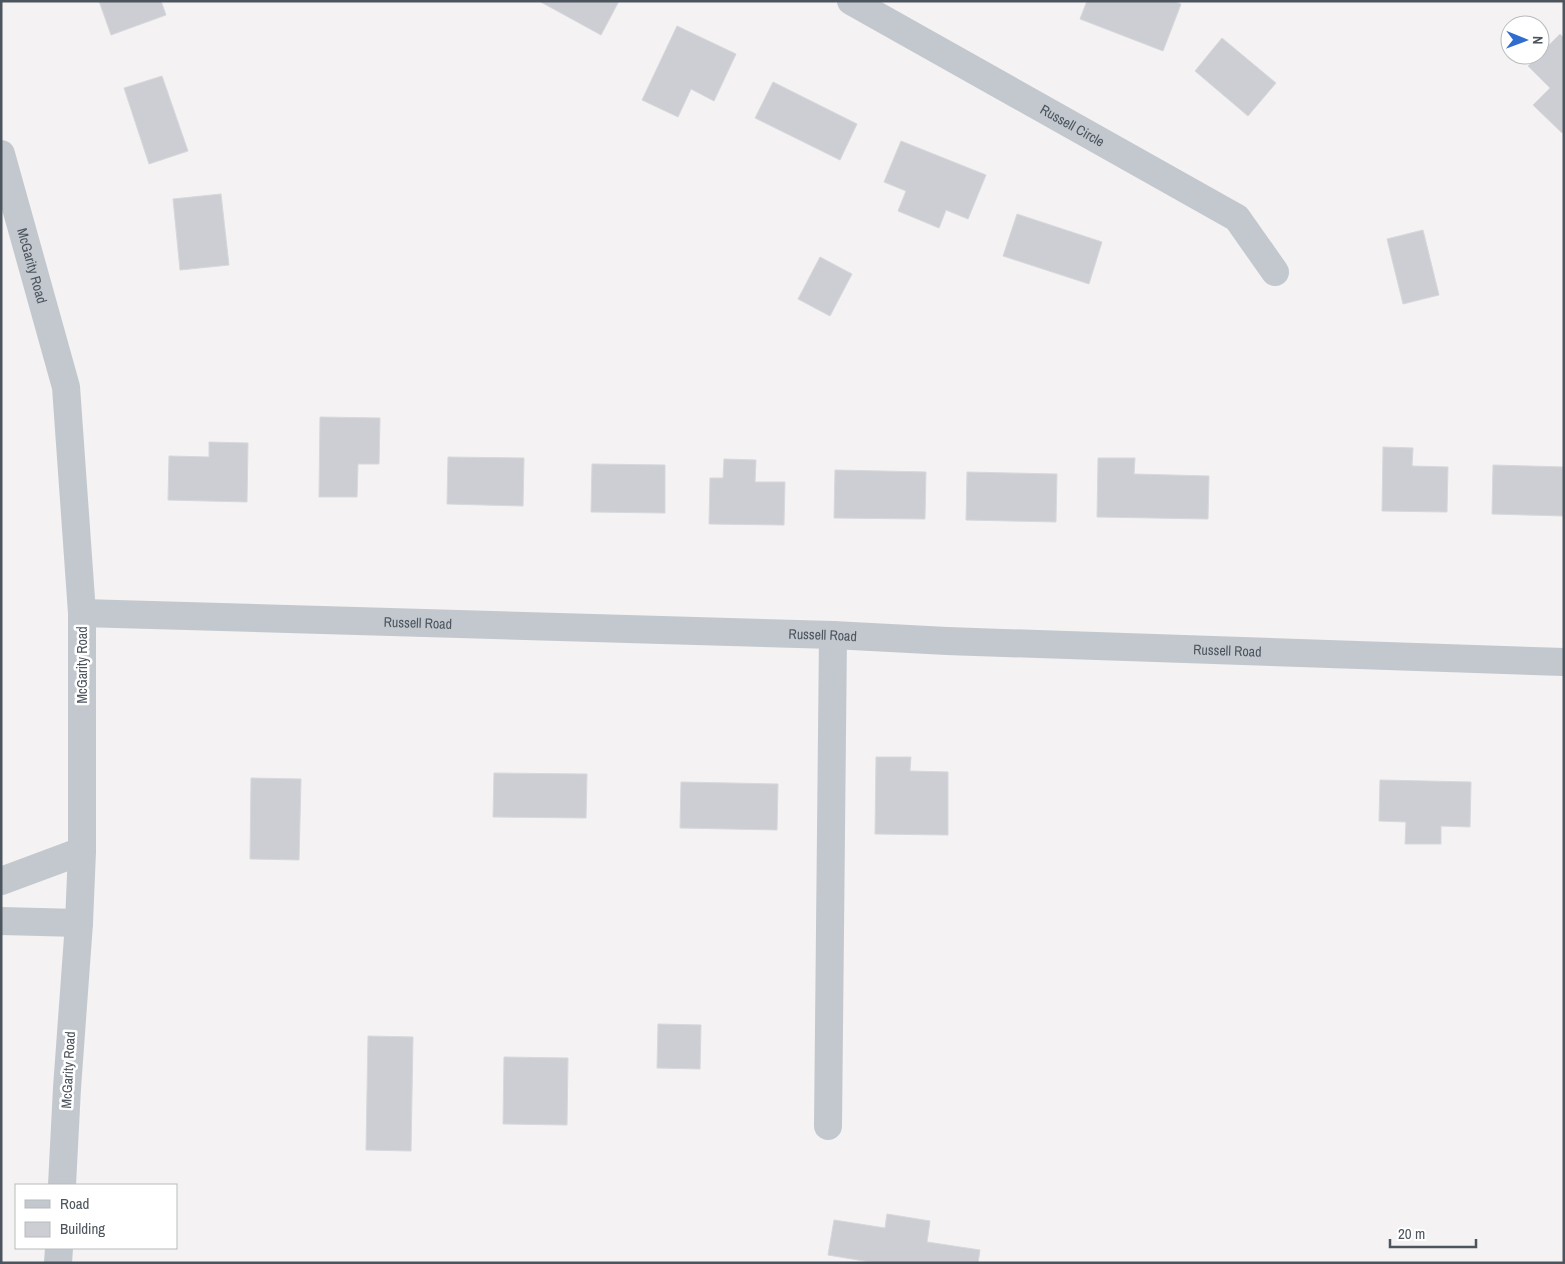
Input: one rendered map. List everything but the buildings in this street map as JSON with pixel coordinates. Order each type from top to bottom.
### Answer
[{"type":"street","name":"Russell Circle","points":[[851,1],[1236,218],[1275,272]]},
{"type":"street","name":"McGarity Road","points":[[1,154],[66,387],[82,613],[82,851],[62,1184]]},
{"type":"street","name":"Russell Road","points":[[82,613],[833,635],[947,641],[1564,662]]},
{"type":"street","points":[[828,1126],[833,635]]},
{"type":"street","points":[[1,881],[82,851]]},
{"type":"street","points":[[1,921],[79,923]]},
{"type":"street","points":[[58,1263],[59,1249]]}]
